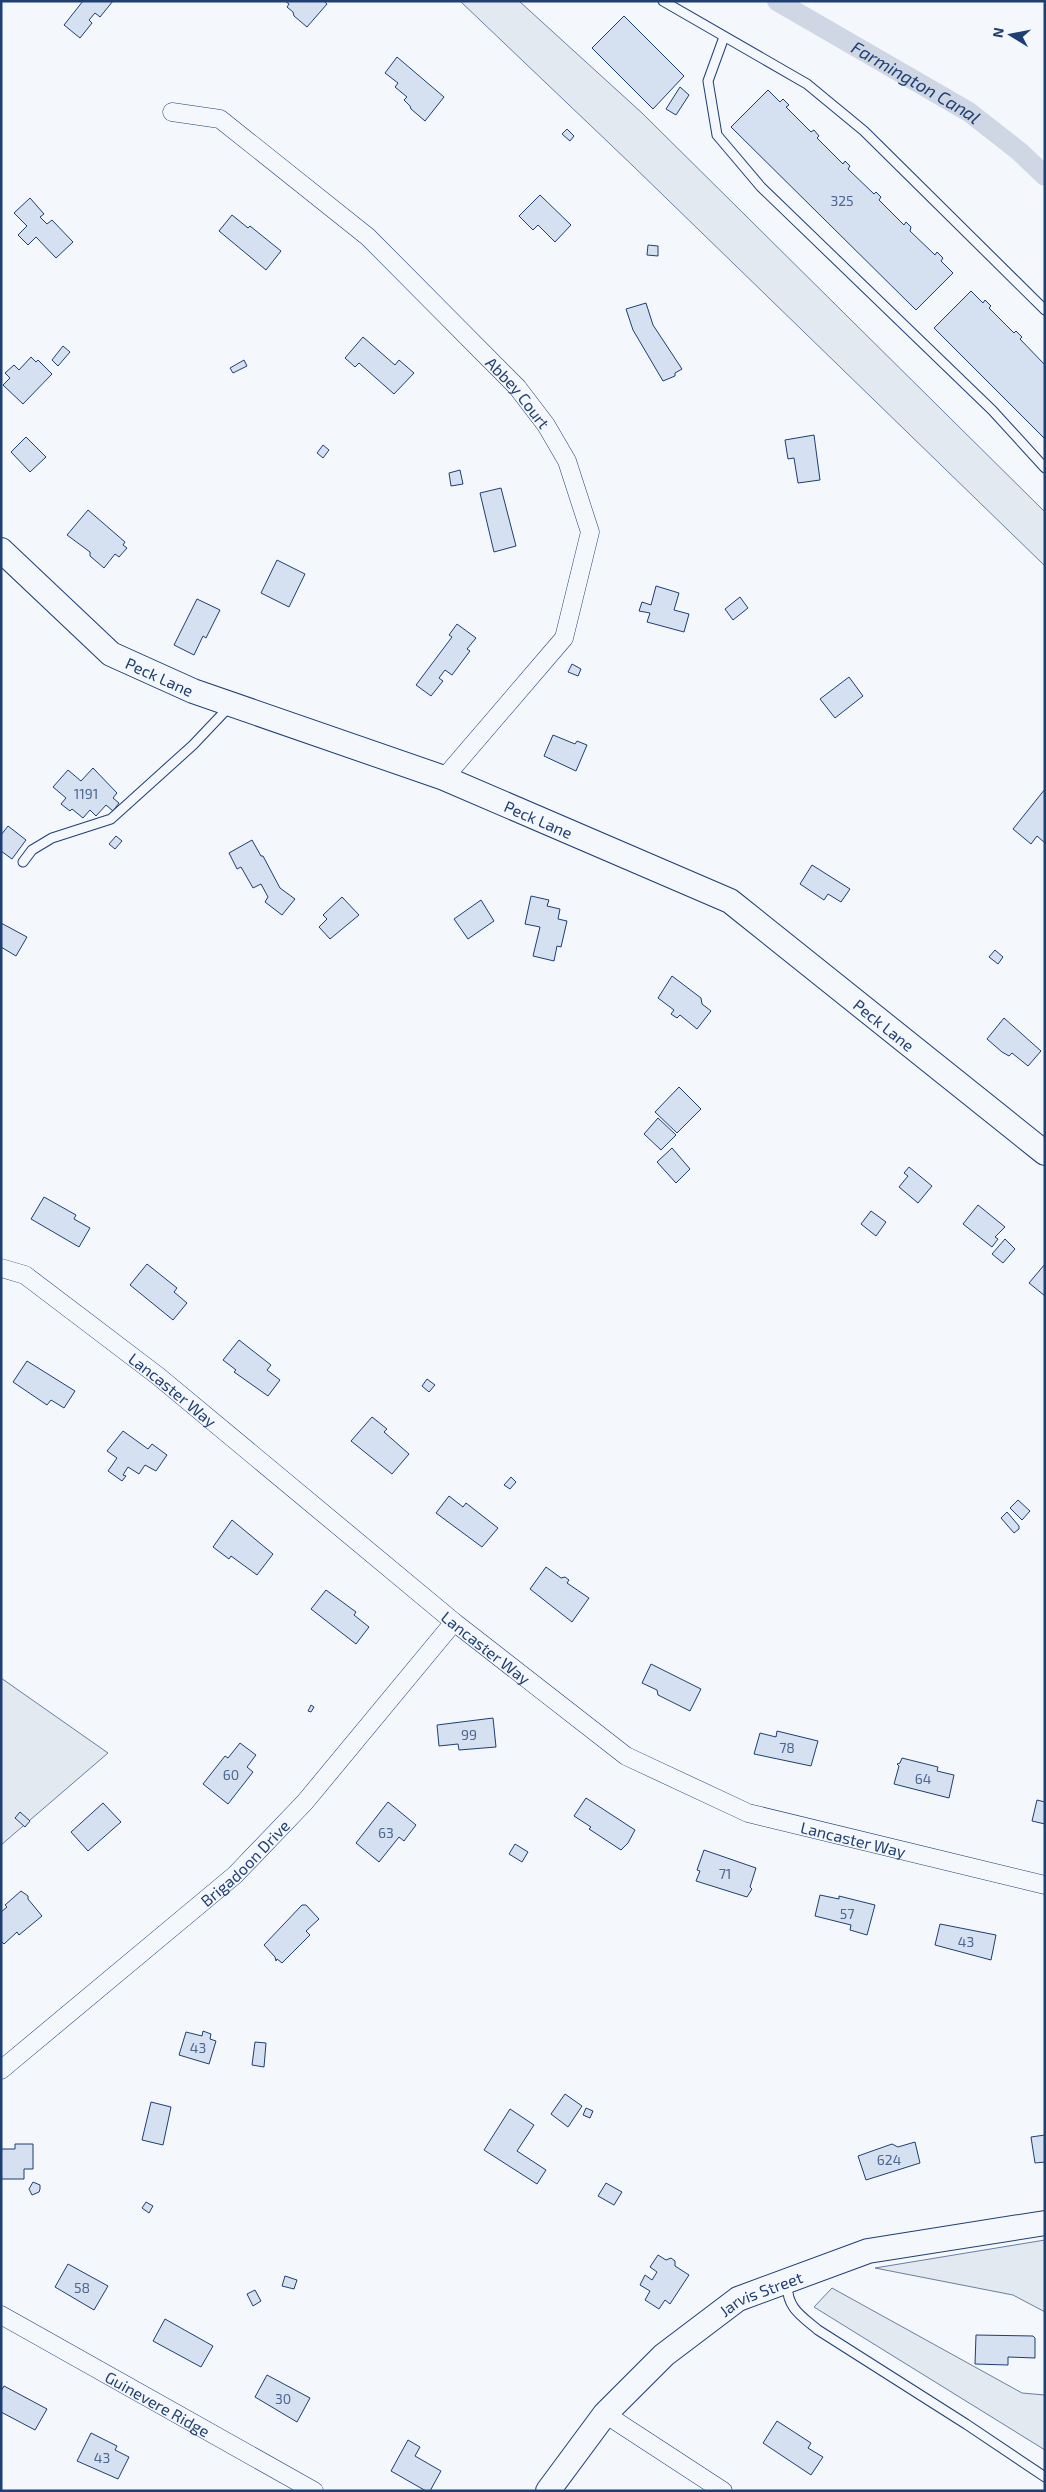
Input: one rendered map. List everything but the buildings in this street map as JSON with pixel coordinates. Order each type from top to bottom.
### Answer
[{"type":"street","name":"Abbey Court","points":[[172,112],[220,119],[368,237],[517,387],[546,425],[567,461],[590,532],[564,638],[444,778]]},
{"type":"street","name":"Peck Lane","points":[[1,550],[112,654],[193,691],[444,778],[730,901],[1045,1153]]},
{"type":"street","name":"Lancaster Way","points":[[1,1268],[25,1275],[158,1376],[454,1622],[626,1756],[748,1813],[1045,1885]]},
{"type":"street","name":"Brigadoon Drive","points":[[1,2070],[235,1875],[305,1802],[454,1622]]},
{"type":"street","name":"Jarvis Street","points":[[548,2491],[606,2414],[664,2355],[738,2299],[868,2251],[1045,2223]]},
{"type":"street","name":"Guinevere Ridge","points":[[1,2315],[314,2491]]},
{"type":"street","points":[[606,2414],[723,2491]]},
{"type":"lane","points":[[663,1],[807,84],[864,131],[1045,310]]},
{"type":"lane","points":[[724,37],[708,81],[717,135],[760,187],[992,410],[1045,468]]},
{"type":"lane","points":[[23,862],[32,850],[52,838],[111,819],[193,745],[231,704]]},
{"type":"lane","points":[[787,2281],[787,2298],[798,2314],[818,2330],[966,2424],[1045,2477]]},
{"type":"shaded area","points":[[460,1],[519,1],[642,113],[1045,512],[1045,566],[632,165]]},
{"type":"shaded area","points":[[1,1678],[108,1753],[1,1845]]},
{"type":"shaded area","points":[[1045,2240],[1045,2312],[1013,2295],[875,2268]]},
{"type":"shaded area","points":[[832,2288],[1022,2393],[1045,2395],[1045,2450],[814,2307]]},
{"type":"waterway","name":"Farmington Canal","points":[[777,1],[969,112],[1020,152],[1045,176]]}]
